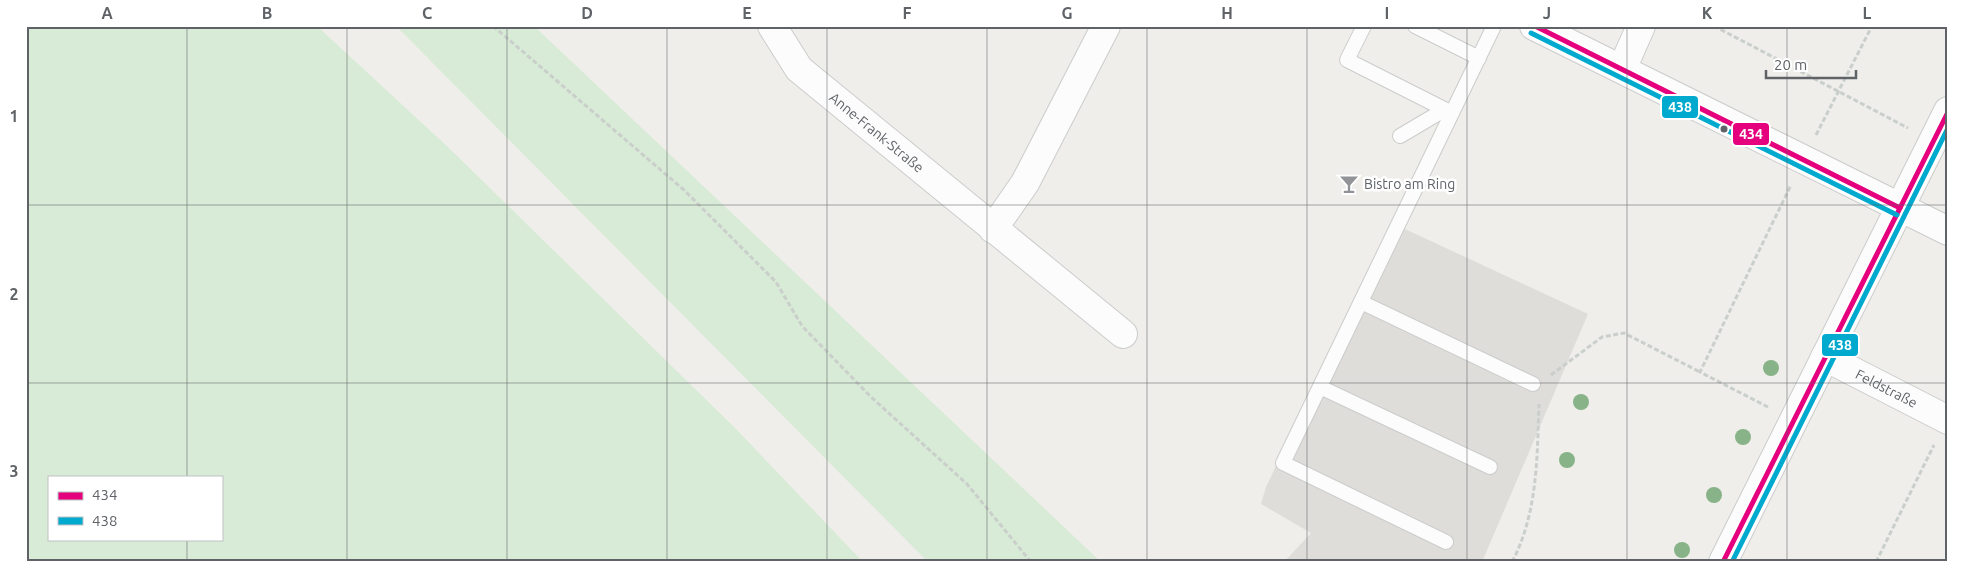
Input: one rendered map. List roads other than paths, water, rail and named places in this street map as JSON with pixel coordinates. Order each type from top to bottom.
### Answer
[{"type":"street","name":"Anne-Frank-Straße","points":[[772,26],[799,69],[1123,334]]},
{"type":"street","points":[[993,229],[1025,183],[1106,26]]},
{"type":"street","points":[[1534,26],[1948,231]]},
{"type":"street","points":[[1622,70],[1641,26]]},
{"type":"street","points":[[1723,562],[1948,111]]},
{"type":"street","name":"Feldstraße","points":[[1825,357],[1947,420]]},
{"type":"lane","points":[[1364,26],[1347,60],[1448,112]]},
{"type":"lane","points":[[1414,26],[1479,58]]},
{"type":"lane","points":[[1446,542],[1283,464],[1361,302],[1448,112],[1479,58],[1494,26]]},
{"type":"lane","points":[[1400,136],[1448,112]]},
{"type":"lane","points":[[1361,302],[1533,384]]},
{"type":"lane","points":[[1320,387],[1490,467]]},
{"type":"place","name":"Bistro am Ring","points":[[1349,184]]}]
